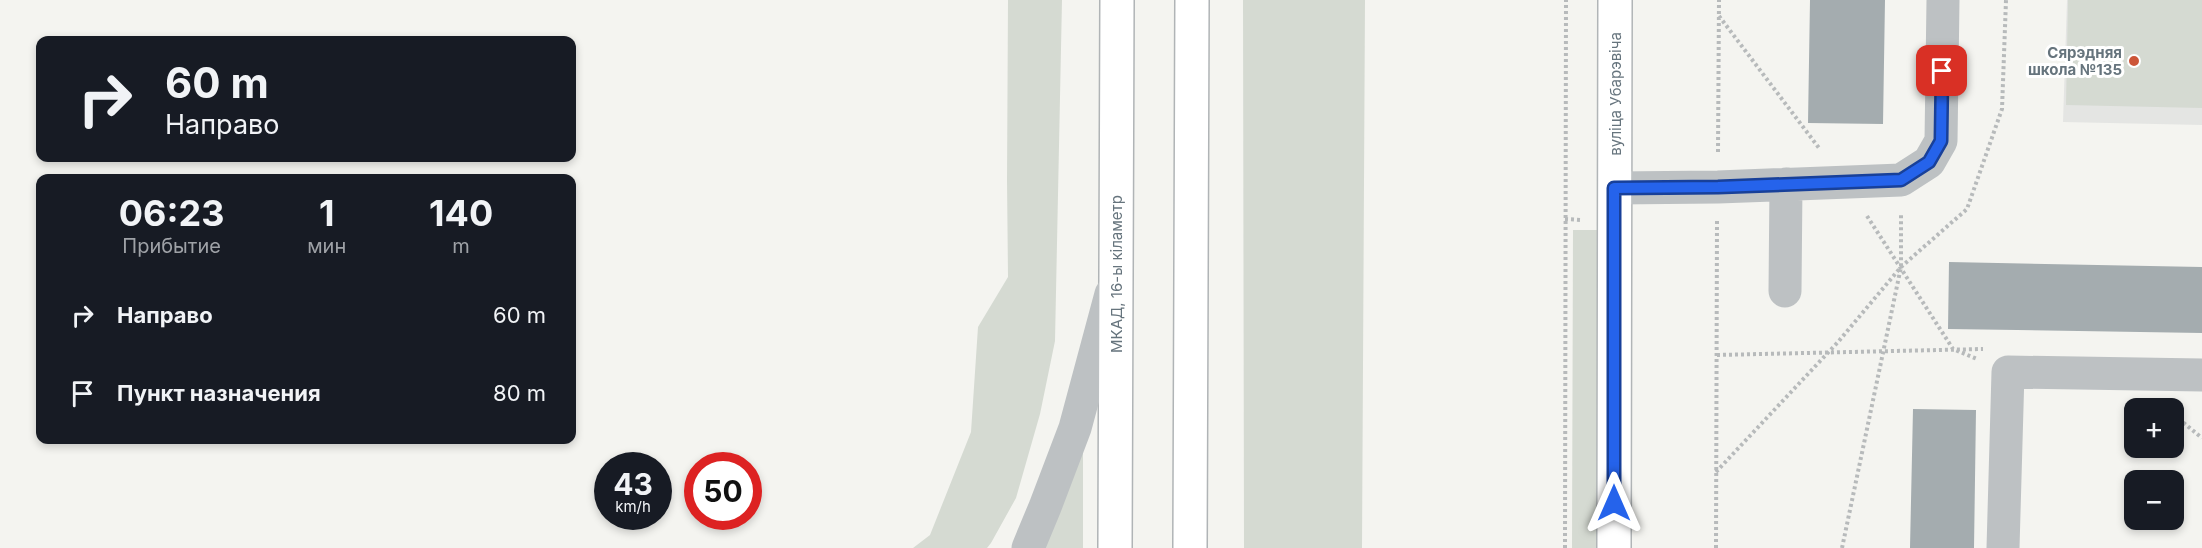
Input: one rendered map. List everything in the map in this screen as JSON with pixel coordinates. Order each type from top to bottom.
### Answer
[{"type":"main road","name":"МКАД, 16-ы кіламетр","points":[[1115,548],[1117,0]]},
{"type":"main road","points":[[1190,548],[1192,0]]},
{"type":"main road","name":"вуліца Убарэвіча","points":[[1614,548],[1615,0]]},
{"type":"lane","points":[[1614,188],[1718,187],[1901,180],[1929,162],[1941,141],[1943,0]]},
{"type":"lane","points":[[1785,291],[1786,184]]},
{"type":"lane","points":[[1028,548],[1046,507],[1075,428],[1115,278]]},
{"type":"lane","points":[[2003,548],[2008,372],[2202,375]]},
{"type":"path","points":[[1565,548],[1566,0]]},
{"type":"path","points":[[1716,548],[1719,0]]},
{"type":"path","points":[[1716,472],[1838,342],[1901,267],[1967,208],[2002,109],[2006,0]]},
{"type":"path","points":[[1719,15],[1845,182],[1953,349]]},
{"type":"path","points":[[1842,548],[1901,267],[1901,180]]},
{"type":"path","points":[[1717,355],[1953,349],[2008,372]]},
{"type":"path","points":[[2184,423],[2202,438]]},
{"type":"shaded area","points":[[1008,0],[1062,0],[1055,341],[1040,414],[1016,498],[991,543],[987,548],[913,548],[930,535],[971,432],[978,327],[1008,277]]},
{"type":"shaded area","points":[[1243,0],[1365,0],[1362,548],[1244,548]]},
{"type":"shaded area","name":"Сярэдняя школа №135","points":[[2067,0],[2202,0],[2202,125],[2063,122]]},
{"type":"shaded area","name":"Сярэдняя школа №135","points":[[2068,0],[2202,0],[2202,108],[2066,105]]},
{"type":"shaded area","points":[[1573,230],[1600,230],[1597,548],[1572,548]]},
{"type":"shaded area","points":[[1083,450],[1083,548],[1038,548]]},
{"type":"building","points":[[1810,0],[1885,0],[1883,124],[1808,123]]},
{"type":"building","points":[[1949,262],[2202,267],[2202,333],[1948,329]]},
{"type":"building","points":[[1913,409],[1976,410],[1974,548],[1910,548]]},
{"type":"place","name":"Сярэдняя школа №135","points":[[2134,61]]},
{"type":"route","points":[[1614,503],[1614,188],[1718,187],[1901,180],[1929,162],[1941,141],[1942,71]]}]
